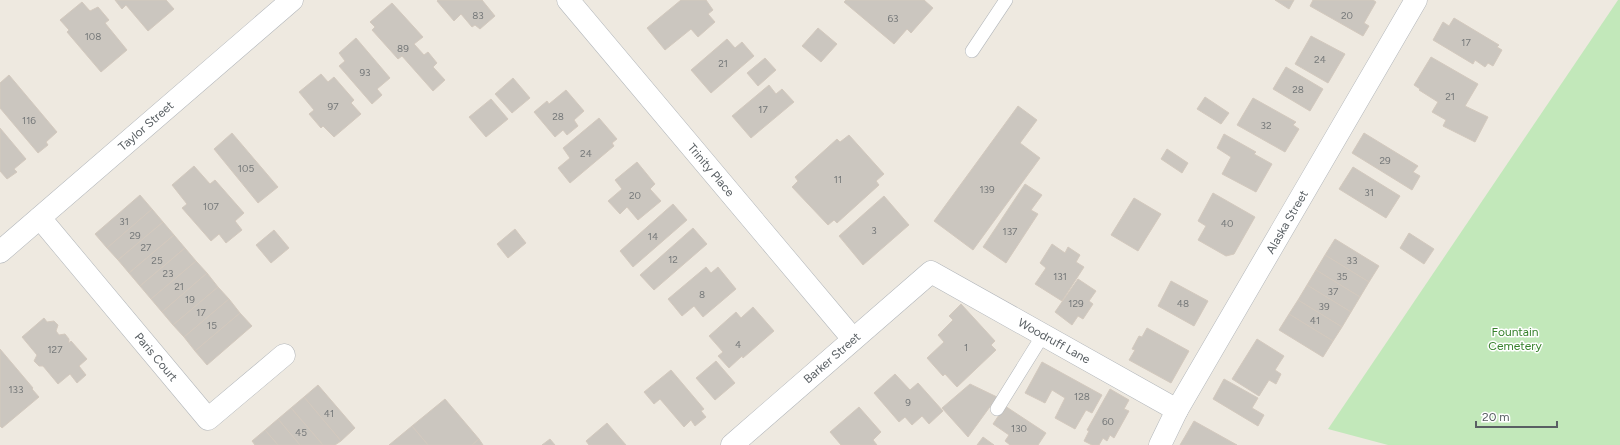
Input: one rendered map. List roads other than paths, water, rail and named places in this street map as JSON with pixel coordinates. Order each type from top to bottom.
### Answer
[{"type":"street","name":"Taylor Street","points":[[0,252],[292,0]]},
{"type":"street","name":"Trinity Place","points":[[568,0],[854,339]]},
{"type":"street","name":"Alaska Street","points":[[1160,445],[1178,410],[1416,0]]},
{"type":"street","name":"Paris Court","points":[[40,218],[208,419],[284,355]]},
{"type":"street","name":"Barker Street","points":[[732,445],[931,272]]},
{"type":"street","name":"Woodruff Lane","points":[[931,272],[1178,410]]},
{"type":"lane","points":[[972,51],[1006,0]]},
{"type":"lane","points":[[997,409],[1043,335]]},
{"type":"park label","name":"Fountain Cemetery","points":[[1515,339]]}]
